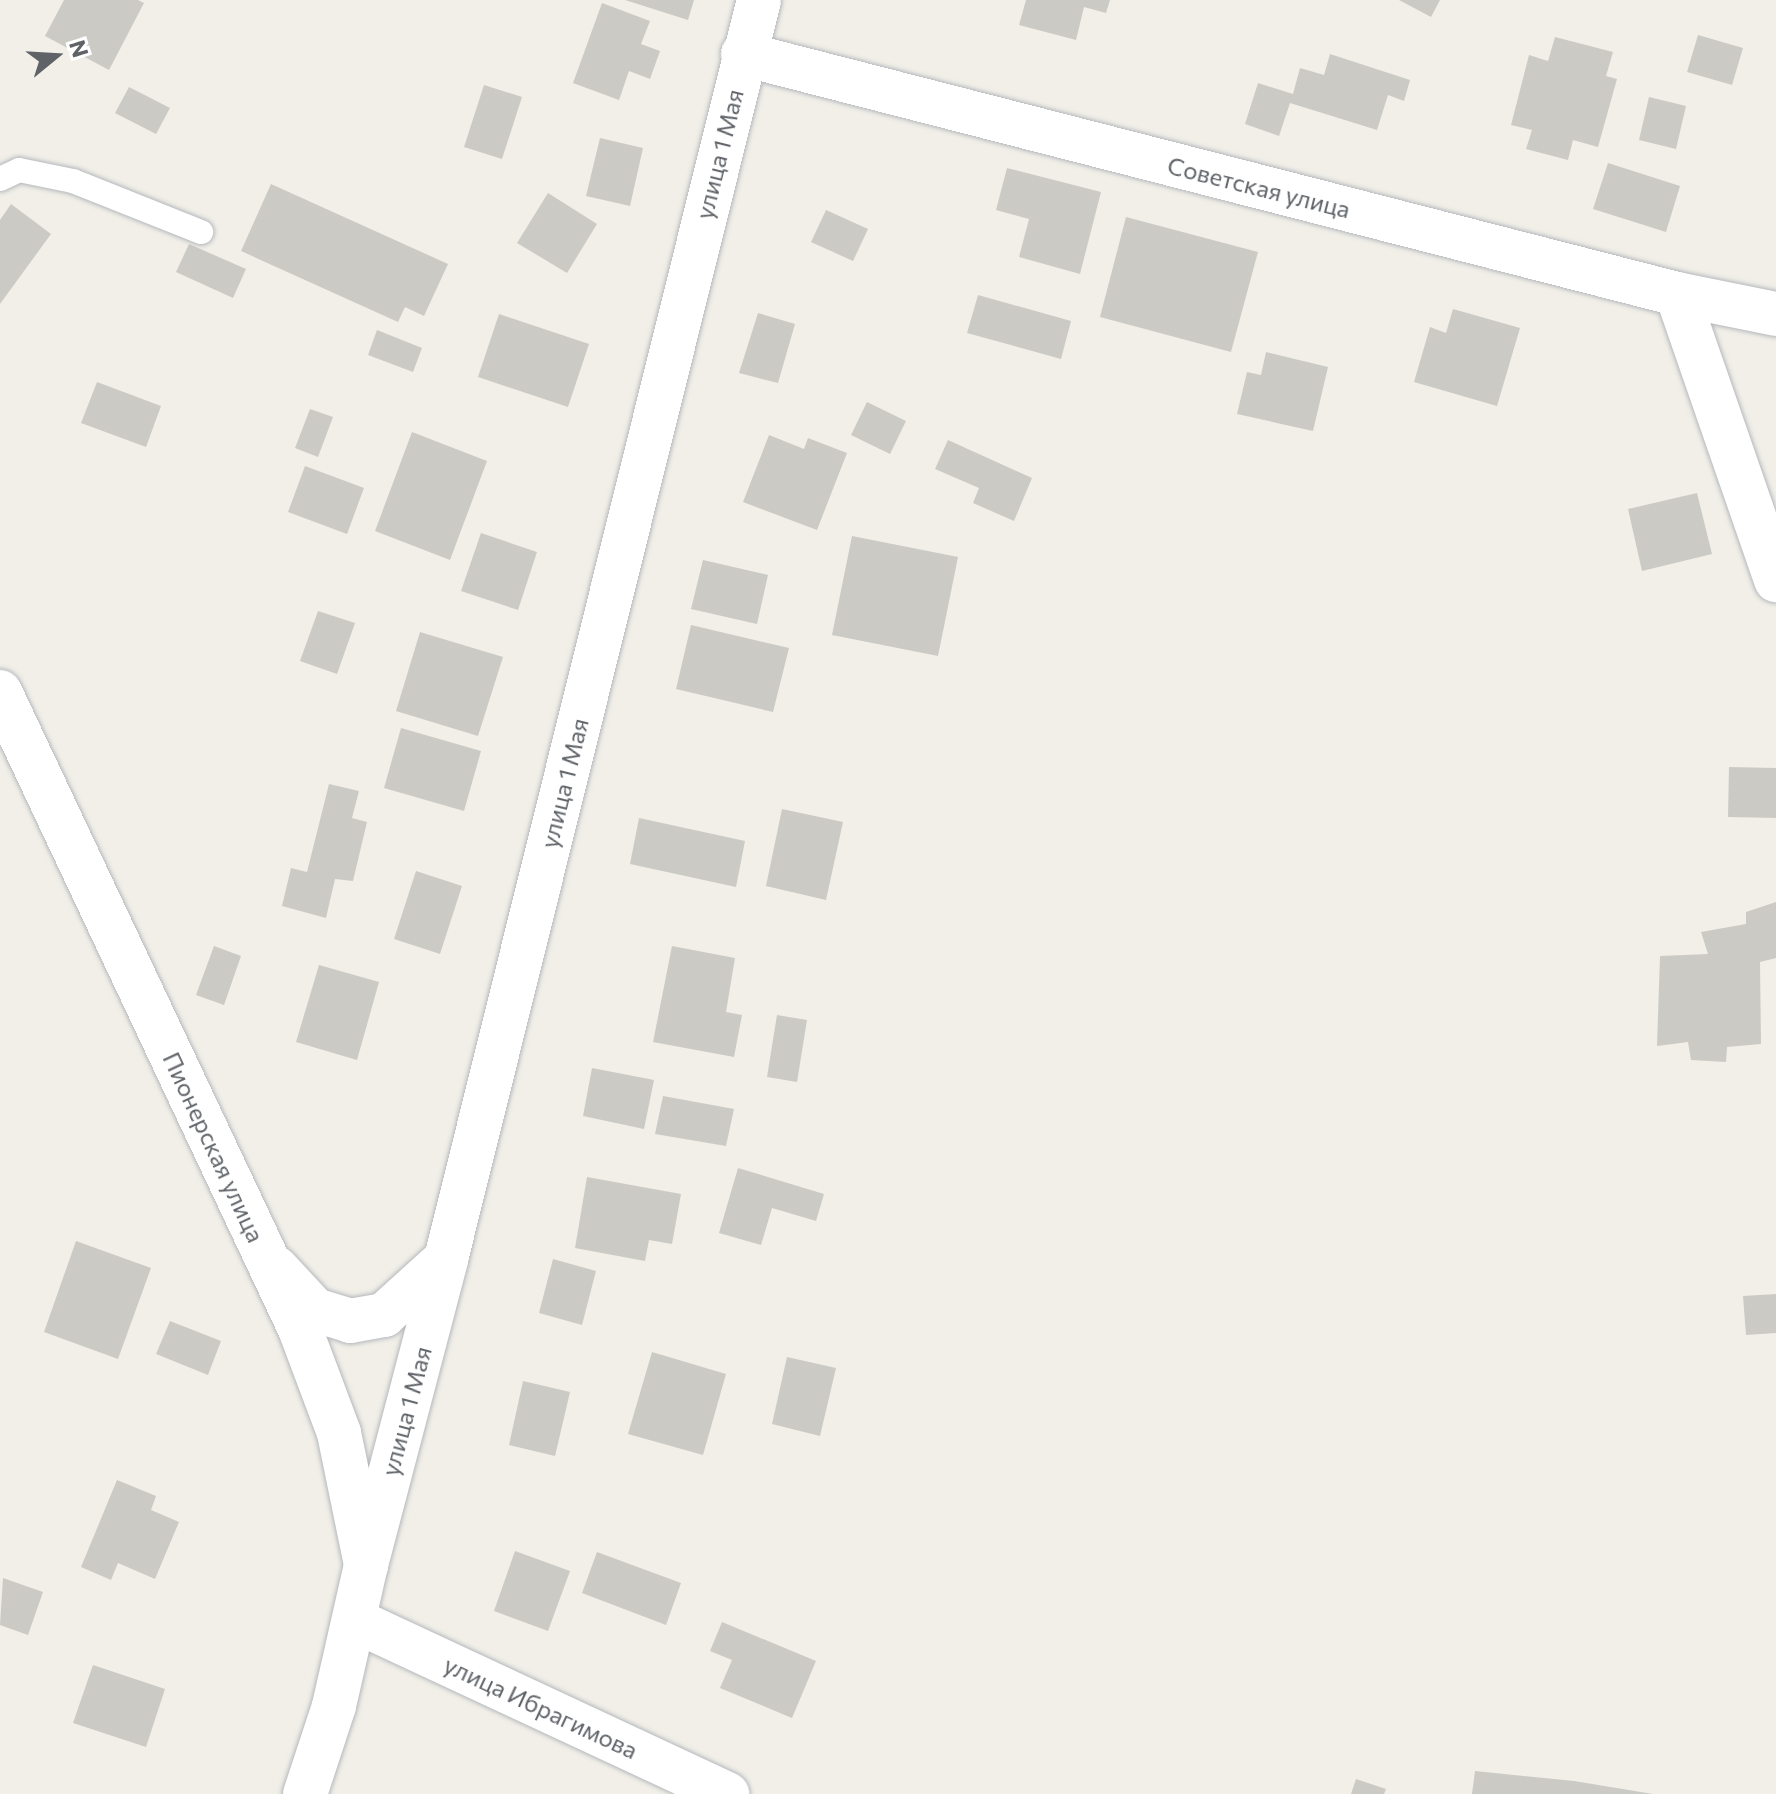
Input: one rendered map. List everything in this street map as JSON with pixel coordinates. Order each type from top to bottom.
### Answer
[{"type":"street","name":"улица 1 Мая","points":[[366,1565],[446,1259],[743,54],[759,0]]},
{"type":"street","name":"Советская улица","points":[[743,54],[1677,294],[1776,314]]},
{"type":"street","points":[[1677,294],[1776,580]]},
{"type":"street","name":"Пионерская улица","points":[[0,692],[300,1329],[339,1433],[366,1565],[354,1620]]},
{"type":"street","points":[[266,1258],[315,1310],[350,1321],[384,1315],[446,1259]]},
{"type":"street","points":[[305,1794],[334,1706],[354,1620]]},
{"type":"street","name":"улица Ибрагимова","points":[[354,1620],[727,1794]]},
{"type":"lane","points":[[0,179],[19,170],[73,181],[201,232]]},
{"type":"building","points":[[64,0],[138,0],[144,3],[109,70],[45,36]]},
{"type":"building","points":[[625,0],[694,0],[688,20]]},
{"type":"building","points":[[1026,0],[1110,0],[1106,13],[1084,7],[1076,40],[1019,25]]},
{"type":"building","points":[[1399,0],[1440,0],[1431,17]]},
{"type":"building","points":[[602,3],[650,21],[641,44],[660,51],[650,79],[629,71],[619,100],[573,83]]},
{"type":"building","points":[[1698,35],[1743,48],[1732,85],[1687,72]]},
{"type":"building","points":[[1555,37],[1613,52],[1606,76],[1617,79],[1598,147],[1573,140],[1568,160],[1526,149],[1532,130],[1511,125],[1529,55],[1548,61]]},
{"type":"building","points":[[1330,54],[1410,80],[1404,101],[1388,95],[1377,130],[1290,103],[1279,136],[1245,124],[1258,83],[1293,94],[1300,68],[1324,75]]},
{"type":"building","points":[[484,85],[522,97],[502,159],[464,147]]},
{"type":"building","points":[[129,87],[170,108],[156,134],[115,113]]},
{"type":"building","points":[[1649,97],[1686,106],[1676,149],[1639,140]]},
{"type":"building","points":[[600,138],[643,148],[630,206],[586,196]]},
{"type":"building","points":[[1608,163],[1680,186],[1666,232],[1593,209]]},
{"type":"building","points":[[1007,168],[1101,192],[1080,274],[1019,257],[1029,219],[996,210]]},
{"type":"building","points":[[271,184],[448,264],[424,316],[405,307],[398,322],[241,251]]},
{"type":"building","points":[[548,193],[597,224],[567,273],[517,243]]},
{"type":"building","points":[[11,204],[51,234],[0,304],[0,220]]},
{"type":"building","points":[[826,210],[868,229],[853,261],[811,242]]},
{"type":"building","points":[[1126,217],[1258,252],[1231,352],[1100,317]]},
{"type":"building","points":[[189,244],[246,269],[233,298],[176,272]]},
{"type":"building","points":[[978,295],[1071,321],[1061,359],[967,333]]},
{"type":"building","points":[[1453,309],[1520,328],[1497,406],[1414,382],[1430,327],[1446,333]]},
{"type":"building","points":[[758,313],[795,324],[778,383],[739,373]]},
{"type":"building","points":[[499,314],[589,344],[568,407],[478,377]]},
{"type":"building","points":[[377,330],[422,348],[413,372],[368,355]]},
{"type":"building","points":[[1266,352],[1328,367],[1313,431],[1237,414],[1247,372],[1261,375]]},
{"type":"building","points":[[97,382],[161,406],[146,447],[81,423]]},
{"type":"building","points":[[867,402],[906,421],[890,454],[851,435]]},
{"type":"building","points":[[310,409],[333,417],[318,457],[295,448]]},
{"type":"building","points":[[412,432],[487,461],[450,560],[375,531]]},
{"type":"building","points":[[769,435],[804,449],[808,438],[847,453],[817,530],[743,502]]},
{"type":"building","points":[[948,440],[1032,478],[1014,521],[973,503],[979,488],[935,469]]},
{"type":"building","points":[[305,466],[364,488],[347,534],[288,512]]},
{"type":"building","points":[[1697,493],[1712,554],[1642,571],[1628,509]]},
{"type":"building","points":[[481,533],[537,552],[518,610],[461,591]]},
{"type":"building","points":[[852,536],[958,557],[938,656],[832,635]]},
{"type":"building","points":[[703,560],[768,575],[757,624],[691,609]]},
{"type":"building","points":[[318,611],[355,623],[337,674],[300,661]]},
{"type":"building","points":[[691,625],[789,648],[773,712],[676,689]]},
{"type":"building","points":[[420,632],[503,657],[478,736],[396,711]]},
{"type":"building","points":[[401,728],[481,751],[464,811],[384,788]]},
{"type":"building","points":[[1729,767],[1776,768],[1776,818],[1728,817]]},
{"type":"building","points":[[329,784],[359,791],[352,818],[367,822],[353,881],[335,879],[326,918],[282,906],[291,868],[307,872]]},
{"type":"building","points":[[782,809],[843,822],[826,900],[766,886]]},
{"type":"building","points":[[639,818],[745,841],[736,887],[630,864]]},
{"type":"building","points":[[416,871],[462,886],[440,954],[394,939]]},
{"type":"building","points":[[1776,902],[1776,958],[1760,962],[1761,1044],[1727,1047],[1726,1062],[1691,1060],[1688,1042],[1657,1046],[1660,956],[1708,954],[1701,932],[1746,924],[1746,912]]},
{"type":"building","points":[[214,946],[241,956],[224,1005],[196,995]]},
{"type":"building","points":[[672,946],[735,958],[726,1012],[742,1015],[734,1057],[653,1042]]},
{"type":"building","points":[[319,965],[379,982],[357,1060],[296,1042]]},
{"type":"building","points":[[777,1015],[807,1020],[797,1082],[767,1077]]},
{"type":"building","points":[[592,1068],[654,1080],[644,1129],[583,1116]]},
{"type":"building","points":[[663,1096],[734,1109],[726,1146],[655,1134]]},
{"type":"building","points":[[738,1168],[824,1194],[816,1221],[772,1208],[761,1245],[719,1233]]},
{"type":"building","points":[[587,1177],[681,1194],[672,1244],[649,1240],[645,1261],[575,1248]]},
{"type":"building","points":[[76,1241],[151,1268],[118,1359],[44,1332]]},
{"type":"building","points":[[553,1259],[596,1271],[582,1325],[539,1313]]},
{"type":"building","points":[[1776,1294],[1776,1333],[1746,1335],[1743,1296]]},
{"type":"building","points":[[170,1321],[221,1341],[208,1375],[156,1354]]},
{"type":"building","points":[[652,1352],[726,1374],[703,1455],[628,1434]]},
{"type":"building","points":[[787,1357],[836,1368],[820,1436],[772,1424]]},
{"type":"building","points":[[523,1381],[570,1392],[555,1456],[509,1445]]},
{"type":"building","points":[[117,1480],[156,1496],[151,1510],[179,1522],[155,1579],[118,1563],[111,1580],[81,1567]]},
{"type":"building","points":[[515,1551],[570,1571],[548,1631],[494,1611]]},
{"type":"building","points":[[597,1552],[681,1583],[666,1625],[582,1593]]},
{"type":"building","points":[[3,1578],[43,1592],[28,1635],[0,1625]]},
{"type":"building","points":[[722,1622],[816,1661],[792,1718],[720,1688],[732,1660],[710,1651]]},
{"type":"building","points":[[93,1665],[165,1689],[146,1747],[73,1723]]},
{"type":"building","points":[[1475,1771],[1574,1781],[1653,1794],[1472,1794]]},
{"type":"building","points":[[1356,1779],[1386,1789],[1384,1794],[1351,1794]]}]
